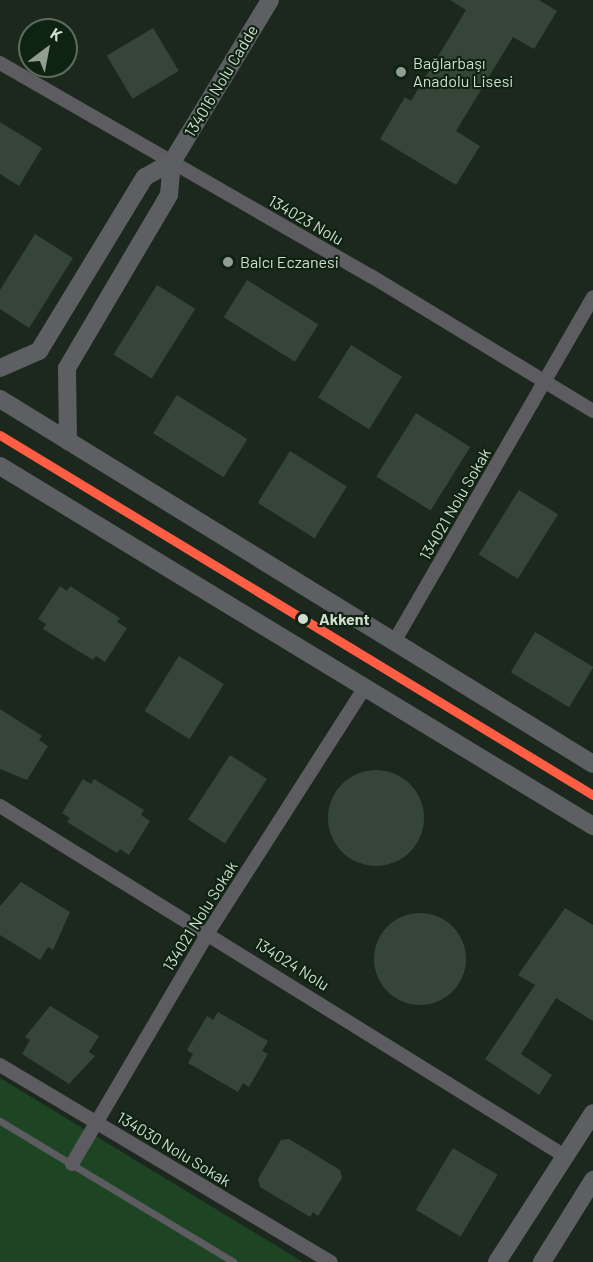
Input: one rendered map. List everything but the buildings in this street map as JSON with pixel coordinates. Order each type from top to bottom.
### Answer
[{"type":"main road","name":"134016 Nolu Cadde","points":[[172,162],[270,0]]},
{"type":"main road","points":[[0,368],[39,351],[145,177],[172,162]]},
{"type":"main road","points":[[68,441],[67,368],[169,195],[172,162]]},
{"type":"main road","points":[[0,399],[593,764]]},
{"type":"main road","points":[[0,466],[593,826]]},
{"type":"main road","points":[[497,1262],[563,1155],[593,1113]]},
{"type":"main road","points":[[542,1262],[593,1180]]},
{"type":"street","name":"134023 Nolu","points":[[0,63],[593,411]]},
{"type":"street","name":"134021 Nolu Sokak","points":[[394,642],[593,297]]},
{"type":"street","name":"134021 Nolu Sokak","points":[[72,1164],[209,931],[364,689]]},
{"type":"street","name":"134024 Nolu","points":[[0,806],[209,931],[563,1155]]},
{"type":"street","name":"134030 Nolu Sokak","points":[[0,1065],[331,1262]]},
{"type":"lane","points":[[0,1121],[222,1259],[234,1262]]},
{"type":"green space","points":[[0,1078],[303,1262],[0,1262]]},
{"type":"transit line","points":[[0,435],[593,795]]},
{"type":"place","name":"Bağlarbaşı Anadolu Lisesi","points":[[401,72]]},
{"type":"place","name":"Balcı Eczanesi","points":[[228,262]]},
{"type":"place","name":"Akkent","points":[[303,619]]}]
